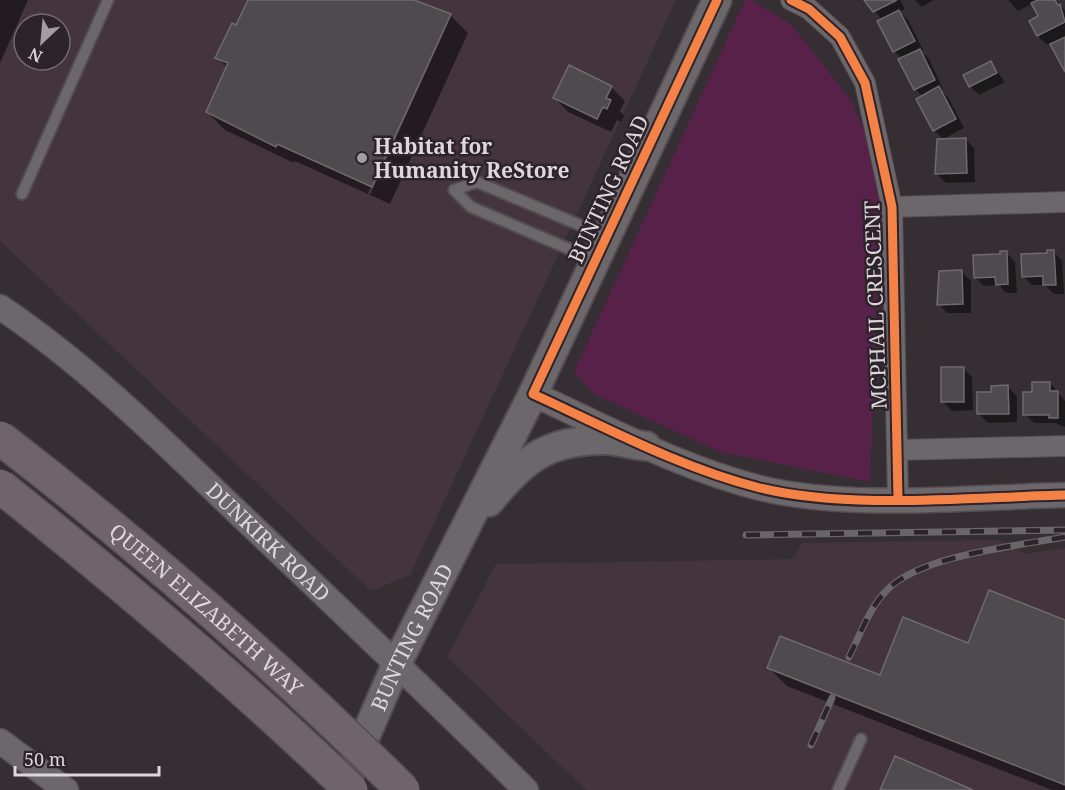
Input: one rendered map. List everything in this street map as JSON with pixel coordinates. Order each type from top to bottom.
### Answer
[{"type":"highway","name":"QUEEN ELIZABETH WAY","points":[[0,438],[71,493],[246,641],[404,790]]},
{"type":"highway","name":"QUEEN ELIZABETH WAY","points":[[0,486],[144,603],[351,790]]},
{"type":"main road","name":"BUNTING ROAD","points":[[342,790],[398,663],[533,394],[717,0]]},
{"type":"main road","points":[[458,541],[518,470],[550,447],[566,443],[610,440],[645,446]]},
{"type":"street","name":"MCPHAIL CRESCENT","points":[[791,0],[809,9],[840,38],[865,83],[892,207],[898,499]]},
{"type":"street","points":[[892,207],[1065,202]]},
{"type":"street","name":"DUNKIRK ROAD","points":[[0,307],[139,418],[398,663],[526,790]]},
{"type":"street","points":[[533,394],[702,471],[762,489],[819,497],[898,499],[1065,495]]},
{"type":"street","points":[[897,450],[1065,446]]},
{"type":"street","points":[[0,741],[66,790]]},
{"type":"lane","points":[[22,194],[108,0]]},
{"type":"lane","points":[[477,182],[601,248],[471,207],[454,190],[477,182]]},
{"type":"lane","points":[[838,790],[861,740]]},
{"type":"shaded area","points":[[0,0],[676,0],[410,575],[371,591],[0,241]]},
{"type":"shaded area","points":[[745,0],[751,0],[791,24],[850,99],[881,169],[870,482],[720,452],[594,394],[574,372]]},
{"type":"shaded area","points":[[999,540],[1025,554],[1065,548],[1065,790],[586,790],[447,657],[496,564],[793,559],[802,543]]},
{"type":"building","points":[[248,0],[414,0],[451,14],[372,187],[277,144],[276,147],[206,112],[228,63],[215,58],[232,23],[236,25]]},
{"type":"building","points":[[864,0],[897,0],[873,12]]},
{"type":"building","points":[[1038,0],[1055,0],[1058,5],[1060,4],[1065,22],[1037,36],[1029,21],[1038,16],[1031,3]]},
{"type":"building","points":[[899,10],[915,41],[893,52],[877,21]]},
{"type":"building","points":[[1065,37],[1065,72],[1050,44]]},
{"type":"building","points":[[920,49],[935,80],[914,90],[898,59]]},
{"type":"building","points":[[991,61],[997,73],[969,87],[963,75]]},
{"type":"building","points":[[569,65],[612,86],[606,98],[611,100],[607,109],[603,107],[597,119],[553,98]]},
{"type":"building","points":[[939,86],[956,119],[933,131],[916,99]]},
{"type":"building","points":[[966,138],[967,173],[935,174],[937,139]]},
{"type":"building","points":[[1047,250],[1054,250],[1056,285],[1043,285],[1043,276],[1022,277],[1021,254],[1047,253]]},
{"type":"building","points":[[1000,251],[1007,251],[1008,284],[996,285],[995,277],[974,278],[973,255],[1000,254]]},
{"type":"building","points":[[962,270],[963,304],[937,305],[939,271]]},
{"type":"building","points":[[941,367],[964,367],[964,402],[941,402]]},
{"type":"building","points":[[1032,382],[1050,382],[1050,391],[1058,391],[1058,418],[1049,418],[1049,415],[1023,415],[1023,392],[1032,392]]},
{"type":"building","points":[[1008,385],[1009,414],[977,414],[977,392],[991,392],[991,386]]},
{"type":"building","points":[[989,590],[1065,620],[1065,785],[767,668],[780,636],[880,675],[903,617],[968,643]]},
{"type":"building","points":[[895,756],[973,790],[880,790]]},
{"type":"railway","points":[[746,535],[1065,530]]},
{"type":"railway","points":[[849,657],[876,604],[888,589],[904,577],[947,560],[997,548],[1065,537]]},
{"type":"railway","points":[[811,745],[832,698]]},
{"type":"cycle path","points":[[717,0],[533,394],[702,470],[760,488],[795,495],[871,500],[1065,495]]},
{"type":"cycle path","points":[[791,0],[809,9],[840,37],[865,83],[892,207],[898,499]]},
{"type":"place","name":"Habitat for Humanity ReStore","points":[[362,158]]}]
